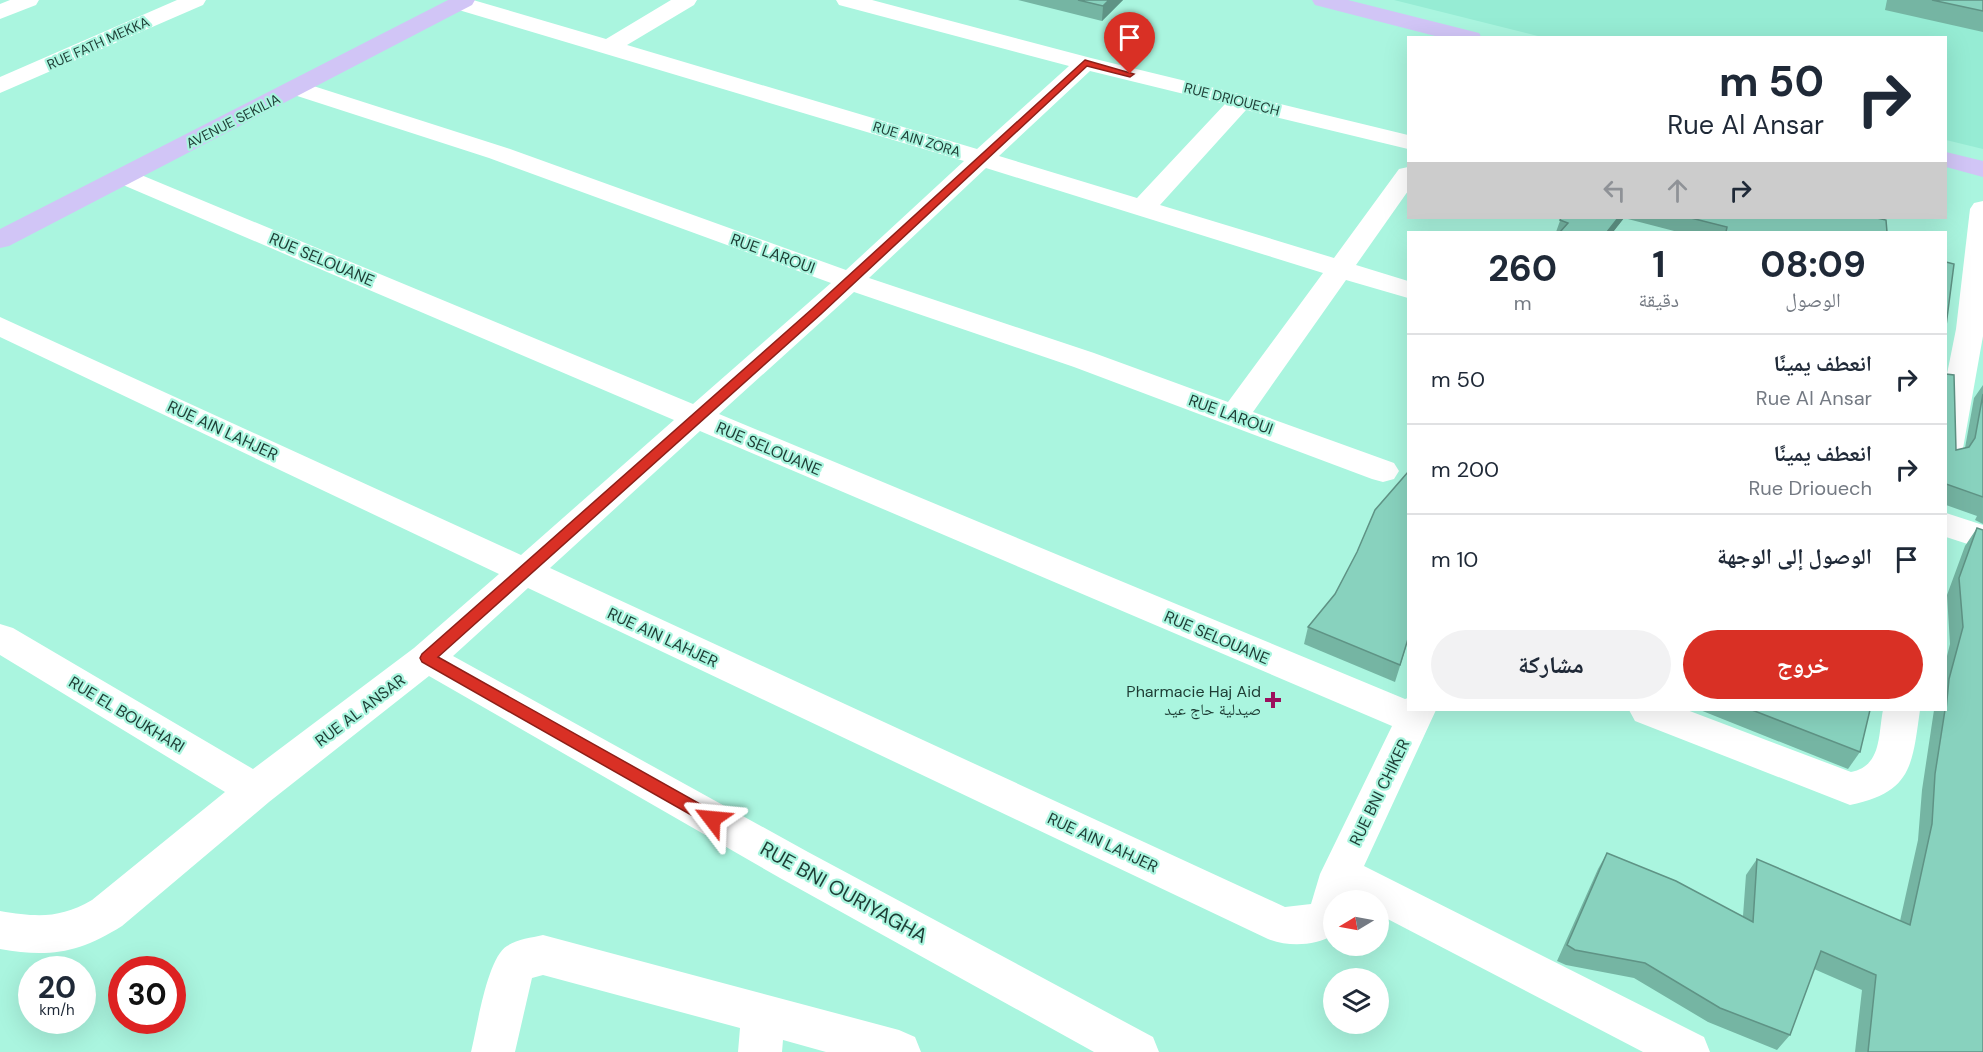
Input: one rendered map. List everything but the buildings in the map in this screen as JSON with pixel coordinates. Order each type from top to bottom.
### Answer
[{"type":"main road","points":[[1323,0],[1463,36]]},
{"type":"main road","name":"AVENUE SEKILIA","points":[[0,240],[462,1]]},
{"type":"main road","points":[[1947,159],[1983,169]]},
{"type":"street","points":[[0,12],[28,0]]},
{"type":"street","name":"RUE FATH MEKKA","points":[[0,86],[195,0]]},
{"type":"street","points":[[609,46],[686,0]]},
{"type":"street","name":"RUE DRIOUECH","points":[[848,0],[1085,63],[1407,142]]},
{"type":"street","name":"RUE AIN ZORA","points":[[462,1],[1407,290]]},
{"type":"street","name":"RUE AL ANSAR","points":[[0,930],[33,936],[56,937],[85,928],[107,913],[255,790],[428,658],[850,281],[1085,63]]},
{"type":"street","name":"RUE LAROUI","points":[[296,88],[498,153],[850,281],[1084,360],[1383,471]]},
{"type":"street","points":[[1142,208],[1241,101]]},
{"type":"street","points":[[1236,415],[1407,175]]},
{"type":"street","name":"RUE SELOUANE","points":[[125,177],[698,418],[1407,710]]},
{"type":"street","points":[[1947,443],[1958,325],[1983,209]]},
{"type":"street","name":"RUE AIN LAHJER","points":[[0,326],[1283,926],[1314,924],[1323,919]]},
{"type":"street","points":[[1947,525],[1983,537]]},
{"type":"street","name":"RUE EL BOUKHARI","points":[[0,638],[255,790]]},
{"type":"street","name":"RUE BNI OURIYAGHA","points":[[428,658],[794,865],[1137,1052]]},
{"type":"street","points":[[1661,712],[1850,789],[1866,787],[1882,778],[1892,763],[1901,711]]},
{"type":"street","name":"RUE BNI CHIKER","points":[[1335,890],[1340,874],[1416,714]]},
{"type":"street","points":[[1340,874],[1688,1052]]},
{"type":"street","points":[[493,1052],[513,968],[521,960],[534,956],[553,956],[762,1032],[899,1052]]},
{"type":"shaded area","points":[[1394,0],[1983,0],[1983,149],[1947,140],[1947,36],[1538,36]]},
{"type":"place","name":"Pharmacie Haj Aid صيدلية حاج عيد","points":[[1273,700]]},
{"type":"route","points":[[712,819],[428,658],[816,312],[1085,63],[1130,74]]}]
